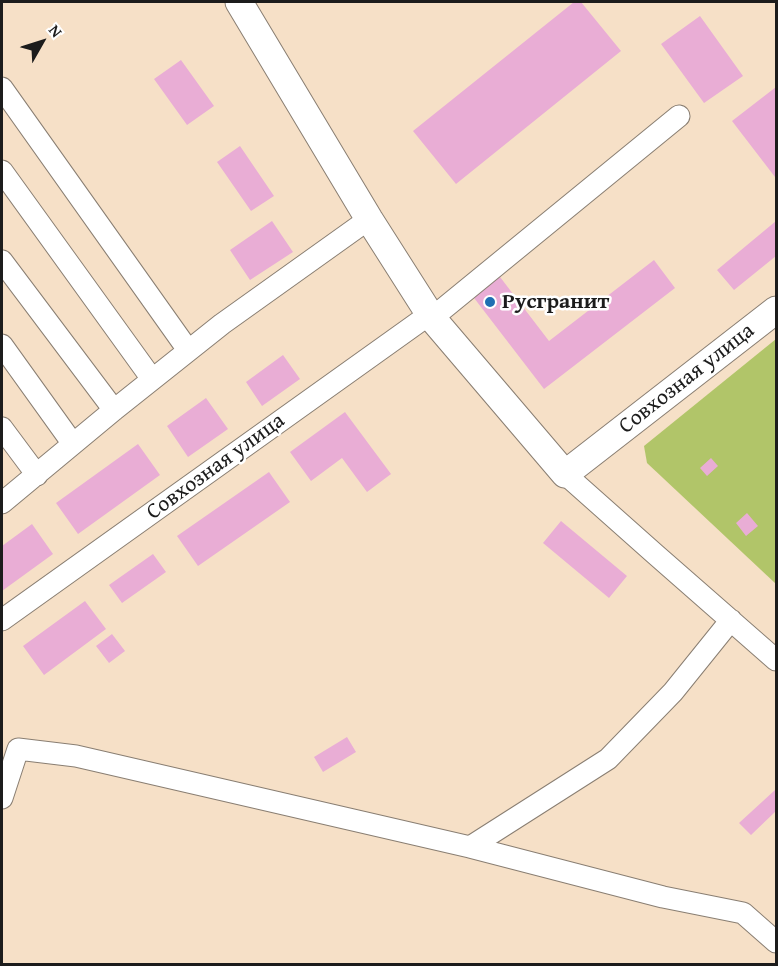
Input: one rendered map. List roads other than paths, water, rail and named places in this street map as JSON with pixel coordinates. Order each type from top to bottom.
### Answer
[{"type":"main road","points":[[239,2],[369,219],[431,316],[565,474]]},
{"type":"main road","name":"Совхозная улица","points":[[565,474],[777,310]]},
{"type":"street","points":[[4,96],[188,350]]},
{"type":"street","name":"Совхозная улица","points":[[2,620],[431,316],[679,117]]},
{"type":"street","points":[[2,171],[152,380]]},
{"type":"street","points":[[2,503],[188,350],[369,219]]},
{"type":"street","points":[[2,261],[114,410]]},
{"type":"street","points":[[2,345],[73,444]]},
{"type":"street","points":[[2,428],[37,475]]},
{"type":"street","points":[[565,474],[777,660]]},
{"type":"street","points":[[470,847],[608,759],[673,692],[731,620]]},
{"type":"street","points":[[2,798],[18,749],[76,756],[470,847],[663,897],[743,913],[777,942]]},
{"type":"place","name":"Русгранит","points":[[490,302]]}]
